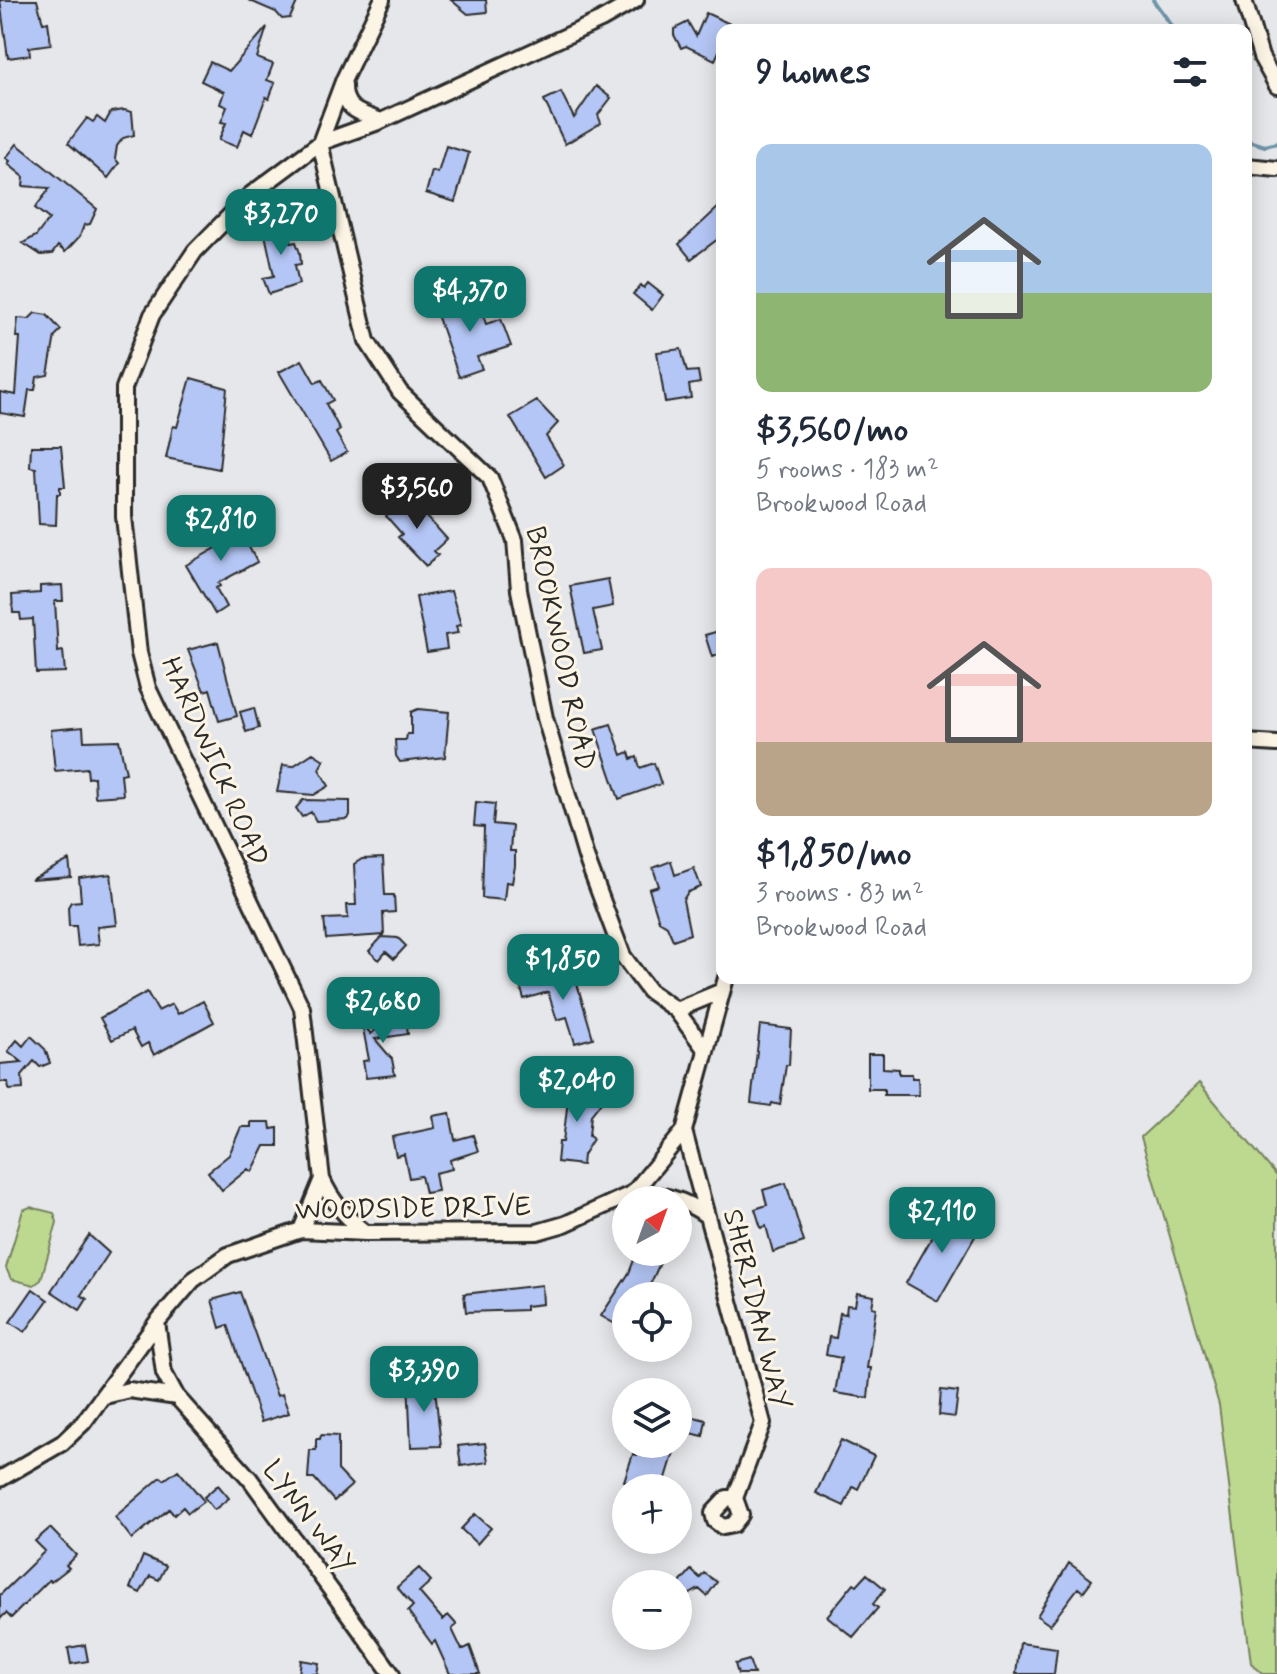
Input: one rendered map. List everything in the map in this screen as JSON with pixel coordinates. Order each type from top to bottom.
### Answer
[{"type":"street","points":[[320,143],[344,79],[382,0]]},
{"type":"street","name":"HARDWICK ROAD","points":[[301,1230],[322,1179],[302,1008],[148,688],[139,653],[124,517],[124,388],[152,315],[195,251],[250,195],[320,143],[381,121],[601,20],[636,0]]},
{"type":"street","points":[[1244,0],[1251,24]]},
{"type":"street","points":[[1252,27],[1261,57],[1277,86]]},
{"type":"street","points":[[344,79],[343,99],[352,111],[381,121]]},
{"type":"street","name":"BROOKWOOD ROAD","points":[[320,143],[367,341],[400,392],[490,478],[515,540],[519,590],[545,718],[586,857],[623,956],[649,991],[676,1010],[705,1049]]},
{"type":"street","points":[[1252,167],[1277,169]]},
{"type":"street","points":[[1252,742],[1277,744]]},
{"type":"street","points":[[676,1010],[724,984]]},
{"type":"street","name":"WOODSIDE DRIVE","points":[[639,1186],[684,1131],[724,984]]},
{"type":"street","name":"SHERIDAN WAY","points":[[684,1131],[763,1423],[735,1498]]},
{"type":"street","points":[[322,1179],[330,1197],[347,1219],[366,1233]]},
{"type":"street","name":"WOODSIDE DRIVE","points":[[0,1479],[62,1443],[105,1396],[157,1322],[193,1280],[228,1255],[301,1230],[366,1233],[537,1232],[565,1224],[612,1203]]},
{"type":"street","points":[[692,1205],[707,1216]]},
{"type":"street","name":"LYNN WAY","points":[[157,1322],[164,1373],[177,1397],[250,1479],[359,1624],[392,1674]]},
{"type":"street","points":[[105,1396],[129,1390],[177,1397]]},
{"type":"green space","points":[[1199,1083],[1277,1176],[1277,1674],[1263,1674],[1251,1663],[1219,1405],[1141,1137]]},
{"type":"green space","points":[[30,1207],[54,1213],[57,1222],[41,1280],[34,1285],[11,1279],[6,1268],[23,1210]]},
{"type":"building","points":[[0,0],[37,0],[43,23],[48,22],[51,44],[29,47],[30,55],[8,58]]},
{"type":"building","points":[[248,0],[298,0],[290,18],[282,19],[276,12]]},
{"type":"building","points":[[451,0],[486,0],[487,12],[468,14]]},
{"type":"building","points":[[706,13],[730,24],[716,24],[715,60],[686,46],[681,48],[674,29],[688,22],[696,36]]},
{"type":"building","points":[[267,27],[257,58],[273,64],[267,80],[275,83],[269,99],[266,97],[252,134],[244,130],[237,147],[219,140],[226,123],[221,122],[227,107],[220,104],[224,92],[201,81],[210,62],[229,71]]},
{"type":"building","points":[[596,86],[611,98],[598,115],[601,123],[565,144],[544,100],[561,92],[574,118]]},
{"type":"building","points":[[111,112],[132,112],[134,135],[123,138],[117,146],[115,159],[119,163],[108,178],[68,143],[87,118],[93,122],[97,117],[105,123]]},
{"type":"building","points":[[17,144],[97,209],[90,224],[84,225],[80,236],[65,252],[58,246],[52,254],[41,255],[23,243],[36,236],[49,219],[35,208],[50,188],[23,186],[24,177],[8,164],[10,161],[6,158]]},
{"type":"building","points":[[446,146],[469,153],[455,202],[426,193],[432,171],[438,173]]},
{"type":"building","points":[[716,210],[716,240],[691,259],[679,244]]},
{"type":"building","points":[[286,220],[291,243],[296,242],[300,253],[301,264],[295,265],[299,284],[269,294],[263,278],[274,276],[263,225]]},
{"type":"building","points":[[648,283],[663,295],[652,310],[633,294],[641,285],[644,288]]},
{"type":"building","points":[[455,298],[457,305],[477,298],[486,324],[501,319],[511,346],[477,357],[482,369],[459,377],[434,306]]},
{"type":"building","points":[[35,313],[47,315],[61,330],[55,336],[48,375],[37,377],[35,390],[29,390],[25,417],[0,413],[0,392],[16,395],[20,337],[16,337],[18,318],[29,319]]},
{"type":"building","points":[[681,349],[687,372],[698,371],[700,383],[689,385],[691,398],[665,402],[657,352]]},
{"type":"building","points":[[302,360],[315,383],[322,380],[333,400],[326,404],[340,430],[336,433],[347,452],[331,461],[279,372]]},
{"type":"building","points":[[191,378],[227,388],[219,469],[166,458],[173,426],[177,427]]},
{"type":"building","points":[[537,401],[558,423],[546,436],[564,465],[546,477],[510,417]]},
{"type":"building","points":[[31,446],[61,446],[65,487],[60,487],[60,494],[57,494],[56,525],[39,524],[36,468],[30,467]]},
{"type":"building","points":[[408,496],[447,539],[434,551],[438,555],[426,566],[398,537],[402,534],[386,516]]},
{"type":"building","points":[[235,521],[257,562],[218,583],[220,586],[216,588],[226,607],[215,614],[186,565],[216,548],[209,535]]},
{"type":"building","points":[[608,579],[613,606],[593,610],[602,650],[584,653],[570,586]]},
{"type":"building","points":[[62,585],[63,601],[55,601],[58,652],[63,651],[65,672],[36,673],[33,619],[21,620],[20,613],[13,613],[12,595],[40,593],[40,586]]},
{"type":"building","points":[[451,591],[461,625],[456,626],[458,633],[445,635],[447,649],[427,652],[416,597]]},
{"type":"building","points":[[716,632],[716,656],[712,657],[705,635]]},
{"type":"building","points":[[218,642],[237,716],[219,721],[210,689],[204,691],[188,650]]},
{"type":"building","points":[[254,708],[259,728],[246,732],[240,712]]},
{"type":"building","points":[[418,709],[449,712],[445,757],[400,762],[396,756],[395,740],[406,740],[407,734],[411,734],[411,712]]},
{"type":"building","points":[[611,724],[622,755],[629,752],[631,759],[637,757],[640,768],[654,763],[661,784],[619,799],[595,729]]},
{"type":"building","points":[[83,727],[84,741],[119,740],[126,773],[121,774],[123,795],[95,797],[94,777],[88,778],[87,768],[55,771],[51,730]]},
{"type":"building","points":[[313,753],[324,760],[319,769],[329,786],[314,795],[277,792],[283,765],[293,766]]},
{"type":"building","points":[[303,800],[350,801],[350,815],[348,819],[316,821],[311,812],[302,817],[296,808]]},
{"type":"building","points":[[476,802],[495,804],[493,824],[512,826],[510,851],[515,851],[515,866],[512,883],[506,882],[504,900],[482,898],[484,827],[474,826]]},
{"type":"building","points":[[383,858],[385,895],[394,895],[395,912],[383,913],[384,935],[326,939],[324,919],[348,918],[347,905],[356,905],[354,864],[362,859]]},
{"type":"building","points":[[69,860],[71,877],[31,880]]},
{"type":"building","points":[[671,861],[675,875],[694,868],[701,887],[688,892],[683,900],[690,934],[673,940],[667,926],[659,921],[649,889],[659,886],[653,868]]},
{"type":"building","points":[[111,874],[117,925],[97,927],[99,944],[78,946],[76,926],[69,926],[68,907],[71,902],[81,901],[79,878]]},
{"type":"building","points":[[382,937],[398,938],[406,946],[394,959],[386,952],[379,960],[369,951]]},
{"type":"building","points":[[573,970],[593,1038],[575,1043],[567,1017],[557,1020],[548,992],[524,999],[520,985]]},
{"type":"building","points":[[147,992],[158,1011],[172,1004],[178,1014],[203,1001],[214,1022],[154,1055],[148,1043],[141,1047],[132,1030],[112,1040],[100,1018]]},
{"type":"building","points":[[405,1011],[408,1034],[375,1039],[392,1059],[395,1075],[366,1078],[363,1061],[369,1060],[362,1023],[371,1034],[382,1024],[381,1015]]},
{"type":"building","points":[[760,1025],[791,1029],[789,1065],[786,1065],[780,1105],[751,1103]]},
{"type":"building","points":[[31,1036],[45,1049],[50,1063],[40,1067],[34,1061],[22,1075],[23,1089],[9,1090],[8,1082],[0,1082],[0,1064],[22,1062],[8,1051],[17,1040],[23,1046]]},
{"type":"building","points":[[868,1054],[883,1054],[883,1068],[899,1069],[899,1074],[912,1074],[912,1078],[918,1078],[919,1095],[884,1095],[884,1089],[868,1089]]},
{"type":"building","points":[[575,1080],[602,1101],[591,1115],[589,1136],[593,1139],[583,1155],[582,1165],[557,1162],[559,1142],[563,1142],[568,1099],[560,1099]]},
{"type":"building","points":[[450,1113],[455,1140],[473,1135],[478,1151],[450,1160],[452,1169],[435,1173],[438,1191],[425,1193],[421,1176],[409,1178],[404,1154],[396,1156],[392,1137],[435,1128],[433,1116]]},
{"type":"building","points":[[251,1122],[270,1122],[271,1129],[278,1128],[278,1146],[265,1146],[252,1172],[248,1169],[222,1190],[208,1172],[229,1155],[241,1127],[251,1127]]},
{"type":"building","points":[[786,1183],[804,1242],[773,1252],[766,1226],[761,1228],[755,1209],[767,1205],[763,1190]]},
{"type":"building","points":[[941,1201],[953,1202],[946,1216],[977,1233],[938,1301],[906,1283],[944,1216],[935,1216]]},
{"type":"building","points":[[89,1235],[109,1253],[81,1295],[87,1299],[80,1310],[51,1291]]},
{"type":"building","points":[[632,1266],[659,1266],[651,1282],[623,1282]]},
{"type":"building","points":[[542,1285],[543,1304],[526,1306],[526,1310],[466,1312],[464,1294]]},
{"type":"building","points":[[33,1289],[48,1300],[25,1332],[10,1322]]},
{"type":"building","points":[[240,1292],[277,1396],[282,1394],[289,1413],[261,1422],[228,1325],[220,1328],[212,1300]]},
{"type":"building","points":[[857,1293],[874,1296],[872,1307],[876,1308],[867,1368],[871,1368],[868,1398],[835,1393],[841,1358],[826,1355],[829,1337],[836,1338],[840,1313],[846,1314],[847,1305],[855,1306]]},
{"type":"building","points":[[612,1299],[612,1322],[601,1316]]},
{"type":"building","points":[[434,1379],[441,1446],[411,1447],[408,1380]]},
{"type":"building","points":[[941,1390],[958,1392],[955,1417],[939,1415]]},
{"type":"building","points":[[692,1416],[706,1420],[703,1436],[692,1433]]},
{"type":"building","points":[[321,1435],[338,1436],[338,1470],[352,1485],[334,1501],[314,1478],[308,1478],[310,1450],[316,1450],[316,1439],[320,1439]]},
{"type":"building","points":[[841,1440],[874,1456],[858,1489],[853,1487],[844,1506],[816,1493]]},
{"type":"building","points":[[485,1443],[488,1462],[461,1466],[458,1446]]},
{"type":"building","points":[[632,1458],[672,1458],[667,1474],[626,1474]]},
{"type":"building","points":[[178,1470],[204,1501],[188,1513],[183,1507],[174,1515],[169,1509],[132,1539],[115,1517],[161,1477],[164,1480]]},
{"type":"building","points":[[218,1485],[229,1498],[214,1510],[204,1497]]},
{"type":"building","points":[[475,1514],[491,1528],[477,1544],[461,1529]]},
{"type":"building","points":[[50,1528],[76,1555],[66,1565],[69,1568],[51,1582],[49,1580],[11,1618],[6,1613],[0,1619],[0,1595],[45,1551],[35,1541]]},
{"type":"building","points":[[143,1556],[166,1566],[159,1580],[150,1576],[140,1593],[130,1588]]},
{"type":"building","points":[[1069,1563],[1092,1580],[1083,1592],[1078,1588],[1050,1625],[1037,1616]]},
{"type":"building","points":[[419,1568],[431,1581],[419,1592],[443,1620],[448,1615],[457,1625],[452,1629],[462,1650],[470,1646],[480,1674],[450,1674],[435,1641],[432,1644],[408,1611],[413,1606],[397,1587]]},
{"type":"building","points":[[692,1571],[700,1578],[704,1573],[717,1582],[707,1596],[699,1589],[692,1593]]},
{"type":"building","points":[[867,1574],[885,1589],[873,1604],[878,1608],[853,1637],[827,1616],[854,1583],[857,1585]]},
{"type":"building","points":[[1020,1643],[1057,1648],[1054,1674],[1016,1674]]},
{"type":"building","points":[[85,1645],[88,1661],[71,1664],[68,1648]]},
{"type":"building","points":[[301,1660],[319,1663],[317,1674],[299,1674]]},
{"type":"building","points":[[749,1660],[754,1674],[738,1674],[735,1664]]},
{"type":"waterway","points":[[1153,0],[1171,24]]},
{"type":"waterway","points":[[1252,142],[1265,146],[1277,143]]}]
